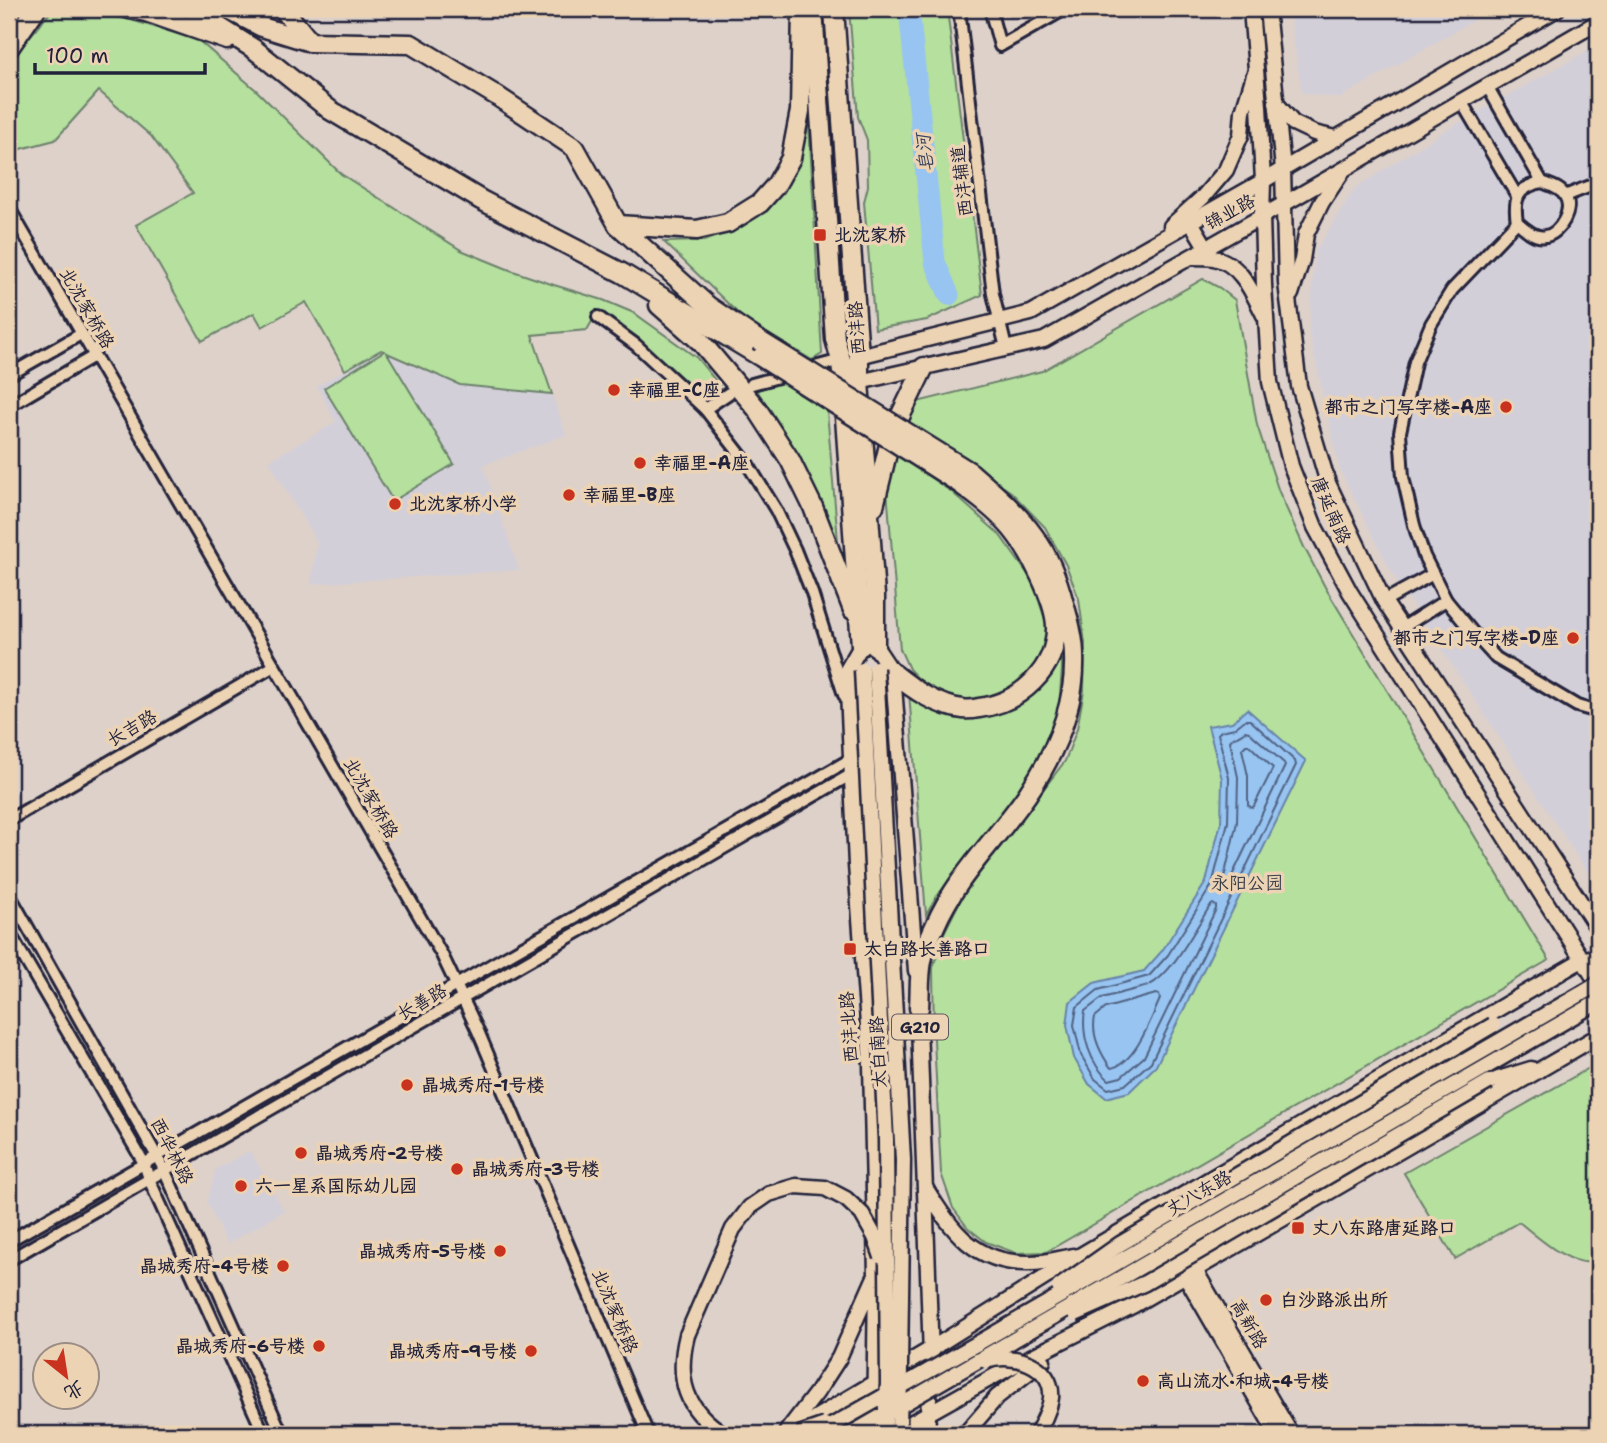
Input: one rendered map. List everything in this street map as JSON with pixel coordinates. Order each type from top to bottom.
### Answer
[{"type":"highway","points":[[9,48],[36,9]]},
{"type":"highway","points":[[191,9],[254,50],[330,110],[481,200],[759,348],[1007,504],[1035,537],[1050,564],[1063,598],[1074,655],[1071,695],[1048,760],[1026,797],[973,863],[941,911],[922,961],[919,1009]]},
{"type":"highway","points":[[227,9],[262,27],[310,42],[411,44],[497,96],[575,148],[618,225],[759,348]]},
{"type":"highway","points":[[283,9],[310,42]]},
{"type":"highway","points":[[618,225],[697,230],[728,223],[760,203],[776,185],[792,158],[800,111],[802,9]]},
{"type":"highway","name":"西沣路","points":[[813,9],[835,339],[841,360],[860,626],[868,646]]},
{"type":"highway","name":"西沣路","points":[[834,9],[875,595],[868,646]]},
{"type":"highway","points":[[138,10],[254,50]]},
{"type":"highway","points":[[622,273],[701,342],[757,409],[790,460],[813,507],[860,626]]},
{"type":"highway","points":[[870,523],[892,433],[923,367]]},
{"type":"highway","points":[[877,670],[939,703],[964,710],[994,706],[1015,697],[1045,667],[1054,648],[1056,624],[1034,563],[1012,530],[965,478]]},
{"type":"main road","name":"唐延南路","points":[[1251,9],[1263,181],[1262,216],[1270,382],[1291,466],[1315,527],[1350,592],[1598,984]]},
{"type":"main road","name":"唐延南路","points":[[1267,9],[1283,169],[1286,283],[1299,386],[1328,483],[1384,601],[1598,929]]},
{"type":"main road","name":"锦业路","points":[[859,356],[1031,313],[1557,9]]},
{"type":"main road","name":"锦业路","points":[[859,382],[1044,340],[1598,22]]},
{"type":"main road","points":[[1150,245],[1203,197],[1226,170],[1241,135],[1242,111],[1256,66]]},
{"type":"main road","points":[[1276,103],[1293,123],[1314,133],[1335,138]]},
{"type":"main road","points":[[1289,302],[1302,260],[1306,234],[1322,202],[1344,169]]},
{"type":"main road","points":[[1191,222],[1206,247]]},
{"type":"main road","points":[[1190,257],[1217,258],[1235,268],[1249,286],[1266,319]]},
{"type":"main road","points":[[868,646],[877,670]]},
{"type":"main road","name":"西沣北路","points":[[868,646],[847,670],[856,865],[871,1065],[882,1272],[874,1434]]},
{"type":"main road","name":"G210","points":[[868,646],[877,670],[919,1009],[931,1349],[928,1414]]},
{"type":"main road","name":"太白南路","points":[[877,670],[886,1139],[882,1272],[888,1384],[884,1434]]},
{"type":"main road","name":"太白南路","points":[[877,670],[903,1160],[899,1434]]},
{"type":"main road","points":[[787,1434],[931,1349],[1081,1255],[1525,993],[1582,960],[1598,956]]},
{"type":"main road","name":"丈八东路","points":[[817,1434],[1598,984]]},
{"type":"main road","points":[[987,1338],[1119,1244],[1493,1026],[1525,993]]},
{"type":"main road","name":"丈八东路","points":[[851,1434],[1598,1002]]},
{"type":"main road","points":[[891,1434],[1009,1368],[1134,1305],[1598,1036]]},
{"type":"main road","points":[[1001,1348],[1145,1283],[1489,1082],[1553,1062]]},
{"type":"main road","points":[[724,1434],[710,1426],[696,1412],[687,1395],[682,1376],[687,1335],[733,1229],[750,1207],[769,1194],[796,1186],[825,1188],[846,1199],[862,1214],[875,1237],[882,1272],[839,1357],[787,1434]]},
{"type":"main road","points":[[926,1188],[964,1241],[982,1253],[1006,1262],[1031,1263],[1081,1255]]},
{"type":"main road","name":"高新路","points":[[1190,1273],[1277,1434]]},
{"type":"main road","name":"高新路","points":[[1190,1273],[1291,1434]]},
{"type":"main road","points":[[965,1434],[997,1397],[1076,1334]]},
{"type":"main road","points":[[965,1369],[995,1358],[1014,1358],[1029,1362],[1041,1371],[1048,1382],[1051,1397],[1037,1434]]},
{"type":"main road","points":[[927,1434],[928,1414]]},
{"type":"main road","points":[[799,1434],[846,1417]]},
{"type":"street","name":"西沣辅道","points":[[959,9],[993,294],[1006,348]]},
{"type":"street","points":[[990,9],[1000,46],[1065,9]]},
{"type":"street","points":[[1487,86],[1542,182]]},
{"type":"street","points":[[1461,102],[1517,196],[1517,222],[1537,236],[1546,236],[1558,229],[1565,219],[1568,206],[1566,196],[1554,187],[1542,182],[1529,185],[1517,196]]},
{"type":"street","points":[[1566,196],[1598,183]]},
{"type":"street","name":"北沈家桥路","points":[[9,208],[442,955],[464,999],[648,1434]]},
{"type":"street","points":[[1517,222],[1452,290],[1431,324],[1415,362],[1400,432],[1403,477],[1424,556],[1446,600],[1474,634],[1496,657],[1577,706],[1598,712]]},
{"type":"street","points":[[598,317],[636,345],[705,409],[747,463],[781,520],[795,550],[812,593],[849,709]]},
{"type":"street","points":[[9,375],[81,334]]},
{"type":"street","points":[[9,406],[94,356]]},
{"type":"street","points":[[752,384],[841,360]]},
{"type":"street","points":[[705,409],[729,393]]},
{"type":"street","points":[[1384,601],[1433,574]]},
{"type":"street","points":[[1402,628],[1446,600]]},
{"type":"street","name":"长吉路","points":[[9,820],[274,666]]},
{"type":"street","name":"长善路","points":[[9,1241],[457,985],[852,767]]},
{"type":"street","name":"长善路","points":[[9,1260],[464,999],[852,767]]},
{"type":"street","name":"西华林路","points":[[9,894],[164,1169],[282,1434]]},
{"type":"street","name":"西华林路","points":[[9,932],[144,1163],[264,1434]]},
{"type":"shaded area","points":[[1289,9],[1493,9],[1340,98],[1302,93]]},
{"type":"shaded area","points":[[1598,45],[1598,888],[1392,573],[1340,470],[1309,332],[1315,252],[1355,188],[1443,132]]},
{"type":"shaded area","name":"北沈家桥小学","points":[[381,350],[460,385],[552,394],[566,435],[483,465],[519,570],[311,584],[317,542],[269,461],[336,422],[317,386]]},
{"type":"shaded area","name":"六一星系国际幼儿园","points":[[250,1151],[284,1211],[227,1244],[207,1202],[216,1169]]},
{"type":"green space","points":[[53,9],[92,12],[131,20],[198,40],[256,90],[341,174],[461,250],[634,313],[697,358],[719,385],[693,388],[647,347],[598,311],[587,330],[532,335],[552,394],[460,385],[387,353],[454,464],[393,501],[324,388],[384,351],[381,350],[345,370],[306,302],[262,327],[254,313],[202,341],[136,225],[193,193],[151,136],[99,91],[55,140],[9,152],[9,61]]},
{"type":"green space","points":[[849,9],[947,9],[982,295],[927,320],[875,329],[864,202],[868,186],[867,140],[858,117]]},
{"type":"green space","points":[[809,124],[822,354],[812,360],[745,320],[664,242],[704,241],[735,229],[771,206],[795,171]]},
{"type":"green space","name":"永阳公园","points":[[1203,279],[1235,300],[1257,425],[1279,492],[1304,547],[1325,587],[1549,960],[1046,1252],[1016,1253],[986,1242],[968,1228],[953,1208],[941,1173],[933,968],[944,933],[964,893],[1065,761],[1077,729],[1084,691],[1085,643],[1079,599],[1066,565],[1045,527],[1011,492],[906,420],[913,403],[1042,371]]},
{"type":"green space","points":[[782,383],[827,411],[838,541],[795,453],[757,390]]},
{"type":"green space","points":[[895,453],[953,493],[999,534],[1032,580],[1048,628],[1042,657],[1025,679],[1001,697],[972,702],[946,699],[925,686],[909,669],[900,649],[887,490]]},
{"type":"green space","points":[[1062,642],[1059,707],[1043,759],[1014,800],[937,896],[926,915],[909,692],[928,707],[1016,703]]},
{"type":"green space","points":[[1591,1067],[1598,1068],[1598,1261],[1588,1263],[1567,1257],[1519,1222],[1455,1259],[1404,1173]]},
{"type":"water","points":[[1247,709],[1306,761],[1156,1066],[1129,1092],[1106,1098],[1089,1084],[1074,1058],[1067,1025],[1070,1002],[1094,983],[1144,971],[1162,951],[1206,882],[1221,822],[1222,779],[1208,726],[1232,722]]},
{"type":"waterway","name":"皂河","points":[[909,9],[935,262],[949,295]]},
{"type":"place","name":"北沈家桥","points":[[820,235]]},
{"type":"place","name":"幸福里-C座","points":[[614,390]]},
{"type":"place","name":"都市之门写字楼-A座","points":[[1506,407]]},
{"type":"place","name":"幸福里-A座","points":[[640,463]]},
{"type":"place","name":"幸福里-B座","points":[[569,495]]},
{"type":"place","name":"北沈家桥小学","points":[[395,504]]},
{"type":"place","name":"都市之门写字楼-D座","points":[[1573,638]]},
{"type":"place","name":"太白路长善路口","points":[[850,949]]},
{"type":"place","name":"晶城秀府-1号楼","points":[[407,1085]]},
{"type":"place","name":"晶城秀府-2号楼","points":[[301,1153]]},
{"type":"place","name":"晶城秀府-3号楼","points":[[457,1169]]},
{"type":"place","name":"六一星系国际幼儿园","points":[[241,1186]]},
{"type":"place","name":"丈八东路唐延路口","points":[[1298,1228]]},
{"type":"place","name":"晶城秀府-5号楼","points":[[500,1251]]},
{"type":"place","name":"晶城秀府-4号楼","points":[[283,1266]]},
{"type":"place","name":"白沙路派出所","points":[[1266,1300]]},
{"type":"place","name":"晶城秀府-6号楼","points":[[319,1346]]},
{"type":"place","name":"晶城秀府-9号楼","points":[[531,1351]]},
{"type":"place","name":"高山流水·和城-4号楼","points":[[1143,1381]]}]
